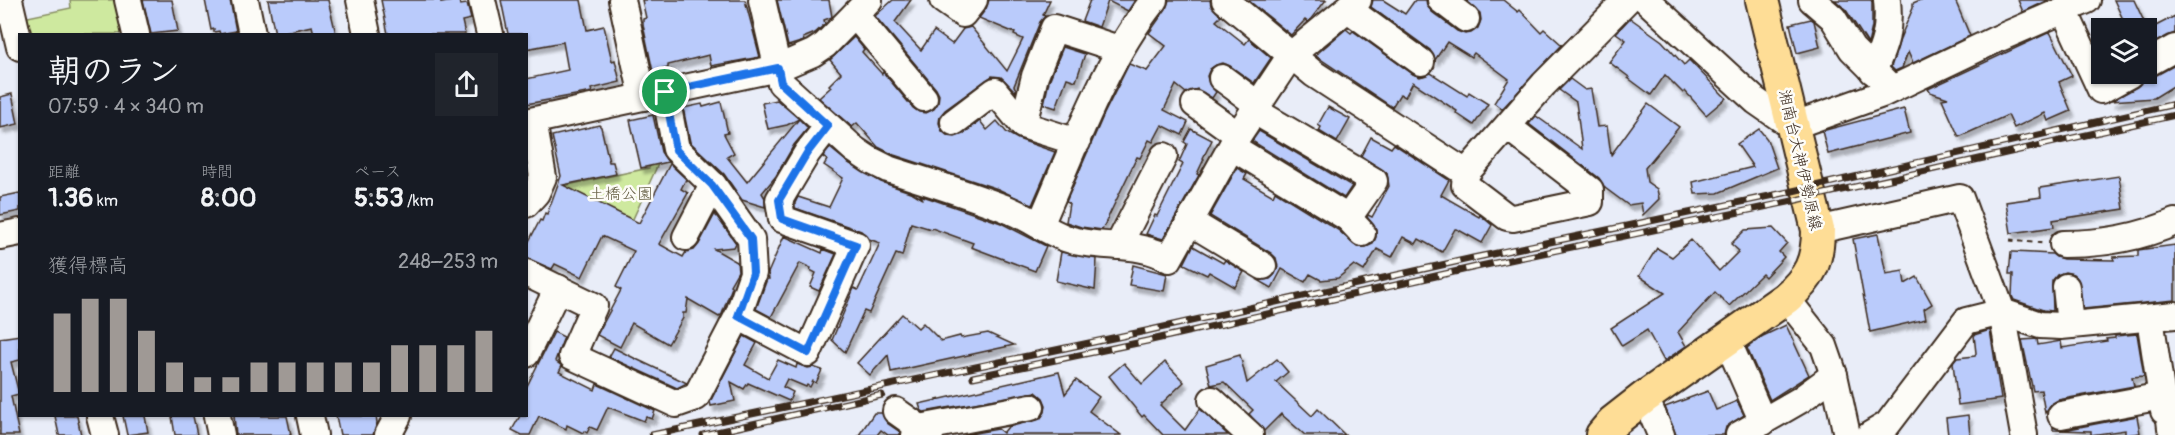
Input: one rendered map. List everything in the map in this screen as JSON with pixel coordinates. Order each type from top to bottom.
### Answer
[{"type":"main road","name":"湘南台大神伊勢原線","points":[[1602,435],[1613,422],[1646,397],[1802,286],[1811,269],[1818,247],[1818,230],[1762,0]]},
{"type":"street","points":[[9,0],[18,38]]},
{"type":"street","points":[[128,0],[136,33]]},
{"type":"street","points":[[245,0],[252,33]]},
{"type":"street","points":[[360,0],[367,33]]},
{"type":"street","points":[[482,0],[490,33]]},
{"type":"street","points":[[528,274],[594,306],[572,356],[676,404],[696,397],[738,316],[753,273],[751,239],[712,185],[676,150],[622,0]]},
{"type":"street","points":[[762,0],[781,83],[855,150],[870,160],[888,169],[1008,209],[1067,238],[1088,243],[1141,249],[1162,254],[1169,259],[1255,107],[1291,55],[1353,5],[1420,62]]},
{"type":"street","points":[[943,0],[963,14],[974,0]]},
{"type":"street","points":[[1040,225],[1119,49],[1154,0]]},
{"type":"street","points":[[1225,0],[1314,74],[1466,173]]},
{"type":"street","points":[[1441,0],[1466,20]]},
{"type":"street","points":[[1508,127],[1590,190],[1590,202],[1520,218],[1507,217],[1466,185],[1466,173],[1544,84],[1627,0]]},
{"type":"street","points":[[1646,0],[1756,100],[1792,126],[1892,89],[2076,5],[2091,56]]},
{"type":"street","points":[[1812,0],[1833,18],[1852,49],[1892,89]]},
{"type":"street","points":[[1873,71],[1885,45],[1889,22],[1887,0]]},
{"type":"street","points":[[528,202],[536,193],[543,177],[530,122],[778,68],[813,53],[825,45],[862,7],[924,98]]},
{"type":"street","points":[[1023,125],[1035,76],[1054,28],[1119,49]]},
{"type":"street","points":[[2157,58],[2175,48]]},
{"type":"street","points":[[1195,104],[1235,141],[1355,225],[1374,181],[1255,107],[1222,78]]},
{"type":"street","points":[[2099,84],[2101,90],[2112,84]]},
{"type":"street","points":[[954,122],[995,92],[1023,125],[1077,142]]},
{"type":"street","points":[[738,316],[808,353],[856,245],[782,219],[779,200],[807,153],[828,126]]},
{"type":"street","points":[[1118,246],[1142,181],[1164,156]]},
{"type":"street","points":[[685,236],[712,185]]},
{"type":"street","points":[[1818,230],[1959,198],[2002,312],[2024,435]]},
{"type":"street","points":[[1190,222],[1263,266]]},
{"type":"street","points":[[2063,244],[2092,244],[2118,240],[2175,222]]},
{"type":"street","points":[[0,236],[18,232]]},
{"type":"street","points":[[2066,287],[2070,325]]},
{"type":"street","points":[[528,350],[558,288]]},
{"type":"street","points":[[1786,298],[1824,346],[1847,435]]},
{"type":"street","points":[[1870,435],[1887,425],[1966,321],[2002,312],[2040,325],[2070,325],[2175,315]]},
{"type":"street","points":[[2061,415],[2169,411],[2150,318]]},
{"type":"street","points":[[1727,339],[1763,422]]},
{"type":"street","points":[[1739,435],[1800,400],[1833,375]]},
{"type":"street","points":[[1646,397],[1661,435]]},
{"type":"street","points":[[1212,400],[1250,435]]},
{"type":"street","points":[[896,411],[922,433],[1031,407]]},
{"type":"street","points":[[100,417],[105,435]]},
{"type":"street","points":[[217,417],[221,435]]},
{"type":"street","points":[[310,417],[314,435]]},
{"type":"street","points":[[388,435],[397,417]]},
{"type":"path","points":[[2010,240],[2063,244]]},
{"type":"green space","points":[[70,0],[117,0],[124,33],[26,33],[23,18],[71,8]]},
{"type":"green space","name":"土橋公園","points":[[668,124],[671,136],[632,221],[558,187],[649,168]]},
{"type":"building","points":[[143,0],[172,0],[178,31],[151,33]]},
{"type":"building","points":[[205,0],[230,0],[236,31],[220,33],[219,31],[214,32],[214,29],[211,30]]},
{"type":"building","points":[[268,0],[328,0],[336,33],[314,33],[312,26],[275,33]]},
{"type":"building","points":[[381,0],[441,0],[441,3],[459,0],[460,5],[467,4],[471,19],[462,21],[465,33],[388,33]]},
{"type":"building","points":[[501,0],[581,0],[587,30],[604,26],[612,61],[615,60],[620,82],[591,89],[592,92],[528,104],[528,79],[568,70],[563,42],[528,49],[528,33],[508,33]]},
{"type":"building","points":[[642,0],[745,0],[760,57],[711,66],[709,55],[668,65],[668,68],[653,72],[643,25],[643,19],[646,18]]},
{"type":"building","points":[[777,0],[829,0],[832,17],[824,20],[825,24],[815,33],[803,38],[804,41],[788,46]]},
{"type":"building","points":[[893,0],[911,0],[895,22],[921,50],[934,31],[952,44],[963,29],[971,27],[1007,71],[1023,39],[1014,35],[1015,33],[979,18],[989,0],[1050,0],[1014,86],[1016,92],[1001,77],[992,76],[945,110],[940,116],[939,123],[942,131],[948,136],[955,137],[980,121],[987,130],[997,121],[1007,133],[1018,139],[1055,152],[1032,205],[998,189],[894,155],[878,147],[857,123],[852,127],[819,98],[841,73],[830,60],[854,37],[864,49],[862,52],[882,74],[883,72],[913,108],[926,113],[934,109],[939,95],[936,89],[875,16]]},
{"type":"building","points":[[1090,0],[1135,0],[1128,11],[1108,1],[1099,27],[1082,21]]},
{"type":"building","points":[[1169,0],[1210,0],[1211,6],[1221,16],[1216,21],[1245,44],[1249,39],[1271,58],[1254,83],[1223,63],[1210,69],[1207,76],[1209,84],[1216,92],[1212,98],[1197,89],[1186,93],[1176,85],[1164,110],[1188,122],[1182,135],[1162,125],[1153,142],[1149,140],[1140,158],[1137,157],[1102,230],[1066,222],[1069,203],[1066,202],[1104,114],[1129,64],[1147,71],[1166,46],[1149,33],[1166,9]]},
{"type":"building","points":[[1248,0],[1326,0],[1308,22],[1305,20],[1291,35]]},
{"type":"building","points":[[1373,0],[1383,0],[1405,14],[1415,0],[1426,0],[1432,12],[1457,31],[1465,34],[1478,28],[1481,20],[1480,13],[1466,0],[1503,0],[1518,12],[1520,10],[1541,32],[1544,29],[1562,45],[1502,109],[1494,103],[1509,79],[1474,53],[1471,57],[1447,42],[1435,60],[1430,50],[1371,7]]},
{"type":"building","points":[[1835,0],[1871,0],[1872,27],[1868,44],[1846,10]]},
{"type":"building","points":[[1920,0],[1955,0],[1970,36],[1913,63],[1908,52],[1902,68],[1895,71],[1891,67],[1901,36],[1913,3]]},
{"type":"building","points":[[2018,0],[2049,0],[2023,12]]},
{"type":"building","points":[[2114,0],[2134,0],[2142,18],[2122,18]]},
{"type":"building","points":[[2175,16],[2175,33],[2157,41],[2157,25]]},
{"type":"building","points":[[1630,18],[1662,41],[1684,65],[1689,60],[1726,98],[1706,115],[1685,91],[1683,93],[1665,75],[1651,95],[1628,78],[1609,62],[1626,40],[1616,33]]},
{"type":"building","points":[[1811,19],[1814,21],[1820,47],[1797,53],[1790,24]]},
{"type":"building","points":[[1346,29],[1351,33],[1353,31],[1413,74],[1420,77],[1431,73],[1467,96],[1469,92],[1488,104],[1474,125],[1413,82],[1405,97],[1400,94],[1392,107],[1316,56]]},
{"type":"building","points":[[2050,32],[2072,76],[2059,82],[2071,111],[2048,121],[2045,113],[2014,128],[2008,115],[1959,137],[1942,99],[1948,98],[1930,92],[1928,89]]},
{"type":"building","points":[[1063,47],[1085,54],[1076,81],[1067,78],[1056,108],[1044,104],[1049,81]]},
{"type":"building","points":[[2175,65],[2175,85],[2154,98],[2111,101],[2140,84],[2157,84],[2157,75]]},
{"type":"building","points":[[1570,79],[1585,90],[1591,89],[1597,127],[1607,126],[1611,155],[1648,104],[1679,127],[1645,168],[1647,182],[1657,189],[1659,199],[1643,215],[1641,203],[1628,205],[1605,188],[1599,178],[1529,124],[1536,116],[1582,149],[1576,102],[1559,90]]},
{"type":"building","points":[[12,94],[18,124],[0,128],[0,97]]},
{"type":"building","points":[[777,100],[799,119],[787,125],[768,129],[762,103]]},
{"type":"building","points":[[721,102],[728,133],[724,134],[734,153],[727,157],[747,182],[799,119],[808,128],[762,193],[765,198],[765,207],[742,200],[724,174],[690,142],[683,108],[702,104],[703,107]]},
{"type":"building","points":[[1328,107],[1350,119],[1337,142],[1319,131],[1321,127],[1318,125]]},
{"type":"building","points":[[1904,109],[1910,133],[1828,154],[1822,131]]},
{"type":"building","points":[[653,115],[661,152],[668,162],[641,168],[630,120]]},
{"type":"building","points":[[599,125],[601,127],[609,162],[613,162],[616,174],[563,185],[639,223],[670,164],[686,179],[681,189],[688,193],[659,244],[683,257],[686,252],[694,250],[699,244],[715,214],[736,243],[734,247],[714,249],[737,262],[738,271],[730,285],[732,287],[719,317],[688,299],[686,313],[683,313],[683,318],[668,344],[632,323],[620,347],[597,335],[621,290],[616,287],[634,251],[602,236],[582,277],[555,264],[552,269],[528,259],[528,243],[540,220],[542,221],[545,213],[547,214],[561,176],[552,136]]},
{"type":"building","points":[[1191,129],[1212,140],[1197,174],[1199,175],[1163,239],[1146,234],[1183,164],[1179,162],[1187,144],[1184,142]]},
{"type":"building","points":[[1759,129],[1767,139],[1777,168],[1718,193],[1695,194],[1693,182],[1753,167],[1737,144]]},
{"type":"building","points":[[1259,131],[1352,186],[1344,198],[1252,141]]},
{"type":"building","points":[[1371,137],[1391,148],[1394,144],[1449,180],[1441,195],[1479,217],[1480,215],[1492,225],[1482,243],[1457,229],[1442,252],[1419,239],[1416,244],[1403,237],[1392,257],[1377,249],[1364,271],[1354,265],[1338,278],[1321,280],[1310,274],[1305,282],[1282,269],[1272,288],[1258,280],[1270,279],[1275,274],[1278,267],[1276,258],[1210,216],[1237,168],[1247,174],[1244,179],[1273,196],[1275,191],[1338,230],[1357,247],[1366,247],[1373,244],[1376,237],[1376,229],[1367,217],[1368,215],[1372,217],[1389,186],[1387,173],[1361,156]]},
{"type":"building","points":[[830,148],[847,162],[881,182],[913,193],[923,199],[920,195],[1001,223],[1046,246],[1035,271],[971,247],[973,243],[911,223],[902,256],[896,254],[869,313],[864,311],[845,352],[832,340],[854,288],[858,290],[880,243],[869,239],[861,231],[795,208],[798,197],[829,207],[843,178],[824,165],[827,160],[823,157]]},
{"type":"building","points":[[2119,176],[2124,209],[2053,220],[2054,227],[2011,233],[2006,202],[2041,197],[2040,188]]},
{"type":"building","points":[[18,193],[18,211],[0,215],[0,197]]},
{"type":"building","points":[[1773,228],[1787,243],[1779,252],[1784,257],[1765,277],[1762,274],[1729,306],[1715,292],[1678,332],[1686,346],[1664,361],[1647,330],[1622,346],[1611,328],[1665,293],[1639,276],[1657,248],[1672,257],[1691,240],[1719,271],[1739,251],[1731,244],[1745,230]]},
{"type":"building","points":[[1878,234],[1886,274],[1903,271],[1905,284],[1917,277],[1932,304],[1924,309],[1926,319],[1870,332],[1853,239]]},
{"type":"building","points":[[784,236],[822,253],[823,249],[836,254],[819,291],[810,287],[816,273],[800,263],[771,317],[756,309]]},
{"type":"building","points":[[2175,245],[2175,300],[2083,309],[2078,279],[2073,274],[2065,272],[2057,275],[2052,281],[2053,311],[2014,300],[2012,296],[2013,274],[2009,274],[2011,252],[2052,254],[2063,259],[2114,260],[2113,257],[2138,256],[2138,250]]},
{"type":"building","points":[[1193,246],[1223,263],[1225,260],[1244,272],[1235,287],[1209,272],[1207,275],[1184,264]]},
{"type":"building","points":[[1061,252],[1097,259],[1095,290],[1056,281]]},
{"type":"building","points":[[1133,265],[1167,274],[1164,291],[1129,285]]},
{"type":"building","points":[[902,314],[918,328],[923,323],[941,341],[988,333],[1014,345],[891,372],[888,355],[870,375],[857,363]]},
{"type":"building","points":[[1786,325],[1809,375],[1770,400],[1747,348],[1763,336]]},
{"type":"building","points":[[1990,330],[2001,399],[1958,405],[1953,363],[1957,358],[1975,356],[1974,335]]},
{"type":"building","points":[[554,332],[564,337],[555,361],[562,366],[559,372],[595,390],[597,384],[655,411],[652,419],[646,417],[644,421],[608,407],[597,430],[590,427],[587,433],[567,425],[566,429],[539,416],[530,435],[522,435],[512,430],[519,417],[528,417],[528,384]]},
{"type":"building","points":[[2137,334],[2144,376],[2132,377],[2134,386],[2058,400],[2051,404],[2045,413],[2041,390],[2033,391],[2022,340],[2037,339],[2038,345],[2061,341],[2062,348],[2107,341],[2106,339],[2115,338],[2115,336]]},
{"type":"building","points":[[18,335],[18,360],[11,362],[18,394],[11,396],[19,435],[0,435],[0,338]]},
{"type":"building","points":[[744,336],[757,343],[745,365],[768,378],[778,360],[796,368],[797,364],[808,368],[813,367],[822,370],[816,383],[813,381],[810,387],[807,385],[806,387],[787,379],[783,387],[793,392],[789,401],[748,383],[744,389],[731,382],[735,401],[711,406],[710,402]]},
{"type":"building","points":[[614,348],[687,383],[677,388],[609,357]]},
{"type":"building","points":[[1240,355],[1247,383],[1277,359],[1288,372],[1276,382],[1312,416],[1318,409],[1345,435],[1305,435],[1281,414],[1264,431],[1249,414],[1253,410],[1224,382],[1211,385],[1206,365]]},
{"type":"building","points":[[1165,362],[1184,382],[1160,405],[1185,430],[1200,409],[1228,435],[1163,435],[1144,415],[1142,417],[1109,376],[1124,363],[1142,384]]},
{"type":"building","points":[[1059,372],[1065,394],[1076,380],[1099,397],[1089,411],[1121,435],[964,435],[998,429],[1003,433],[1008,427],[1040,419],[1045,412],[1046,405],[1043,398],[1036,392],[924,412],[919,404]]},
{"type":"building","points":[[1708,391],[1716,410],[1737,401],[1744,415],[1726,427],[1724,435],[1676,435],[1665,407]]},
{"type":"building","points":[[874,413],[882,413],[887,423],[900,432],[900,435],[888,435],[881,430],[877,435],[859,435]]},
{"type":"building","points":[[1968,415],[1970,435],[1948,435],[1946,418]]},
{"type":"building","points":[[2137,416],[2140,433],[2125,435],[2125,430],[2091,435],[2091,431],[2053,430],[2053,427],[2064,430]]},
{"type":"building","points":[[55,417],[77,417],[81,435],[59,435]]},
{"type":"building","points":[[123,417],[145,417],[148,432],[127,435]]},
{"type":"building","points":[[172,417],[193,417],[197,435],[175,435]]},
{"type":"building","points":[[234,417],[287,417],[291,435],[236,435]]},
{"type":"building","points":[[336,417],[376,417],[377,423],[373,435],[340,435]]},
{"type":"railway","points":[[652,435],[1784,193],[2175,104]]},
{"type":"railway","points":[[973,377],[1147,341],[1476,267],[1788,202],[2175,115]]},
{"type":"railway","points":[[703,435],[882,395]]},
{"type":"route","points":[[778,68],[781,83],[828,126],[807,153],[779,200],[782,219],[856,245],[808,353],[738,316],[753,273],[751,239],[712,185],[676,150],[665,92],[778,68]]}]
